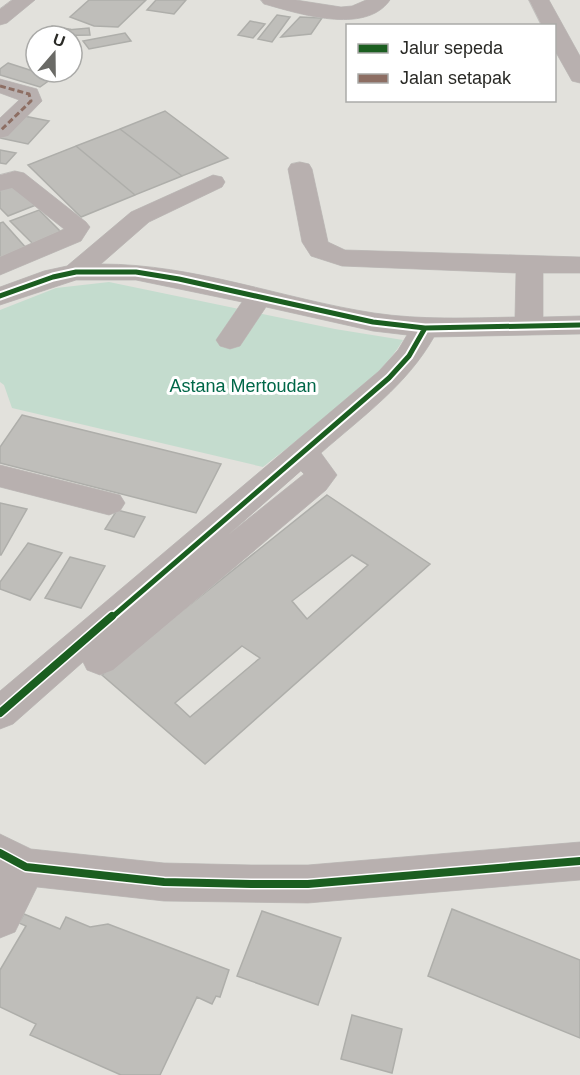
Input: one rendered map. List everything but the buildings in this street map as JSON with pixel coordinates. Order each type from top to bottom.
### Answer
[{"type":"street","points":[[0,19],[25,0]]},
{"type":"street","points":[[270,0],[335,14],[353,14],[367,10],[380,0]]},
{"type":"street","points":[[539,0],[552,24]]},
{"type":"street","points":[[556,31],[580,76]]},
{"type":"street","points":[[0,86],[28,94],[32,101],[0,131]]},
{"type":"street","points":[[300,169],[315,242],[320,250],[342,258],[580,265]]},
{"type":"street","points":[[0,184],[15,178],[77,227],[72,236],[0,267]]},
{"type":"street","points":[[76,272],[140,217],[213,182]]},
{"type":"street","points":[[529,326],[530,265]]},
{"type":"street","points":[[0,296],[53,277],[76,272],[136,272],[260,296],[373,322],[425,328],[580,325]]},
{"type":"street","points":[[230,340],[260,296]]},
{"type":"street","points":[[0,714],[388,378],[409,356],[425,328]]},
{"type":"street","points":[[100,660],[315,482],[321,475],[316,466],[302,453]]},
{"type":"street","points":[[0,476],[109,503]]},
{"type":"street","points":[[0,918],[13,860],[164,882],[251,885],[308,884],[580,861]]},
{"type":"green space","name":"Astana Mertoudan","points":[[109,282],[335,329],[403,340],[376,374],[358,391],[263,467],[12,408],[4,385],[0,382],[0,310],[56,288]]},
{"type":"marked path","points":[[0,86],[29,94],[31,101],[0,131]]},
{"type":"cycle path","points":[[0,296],[53,277],[76,272],[136,272],[179,279],[373,322],[425,328],[580,325]]},
{"type":"cycle path","points":[[0,713],[389,378],[409,356],[425,328]]},
{"type":"cycle path","points":[[0,853],[26,867],[164,882],[251,884],[308,884],[580,861]]}]
